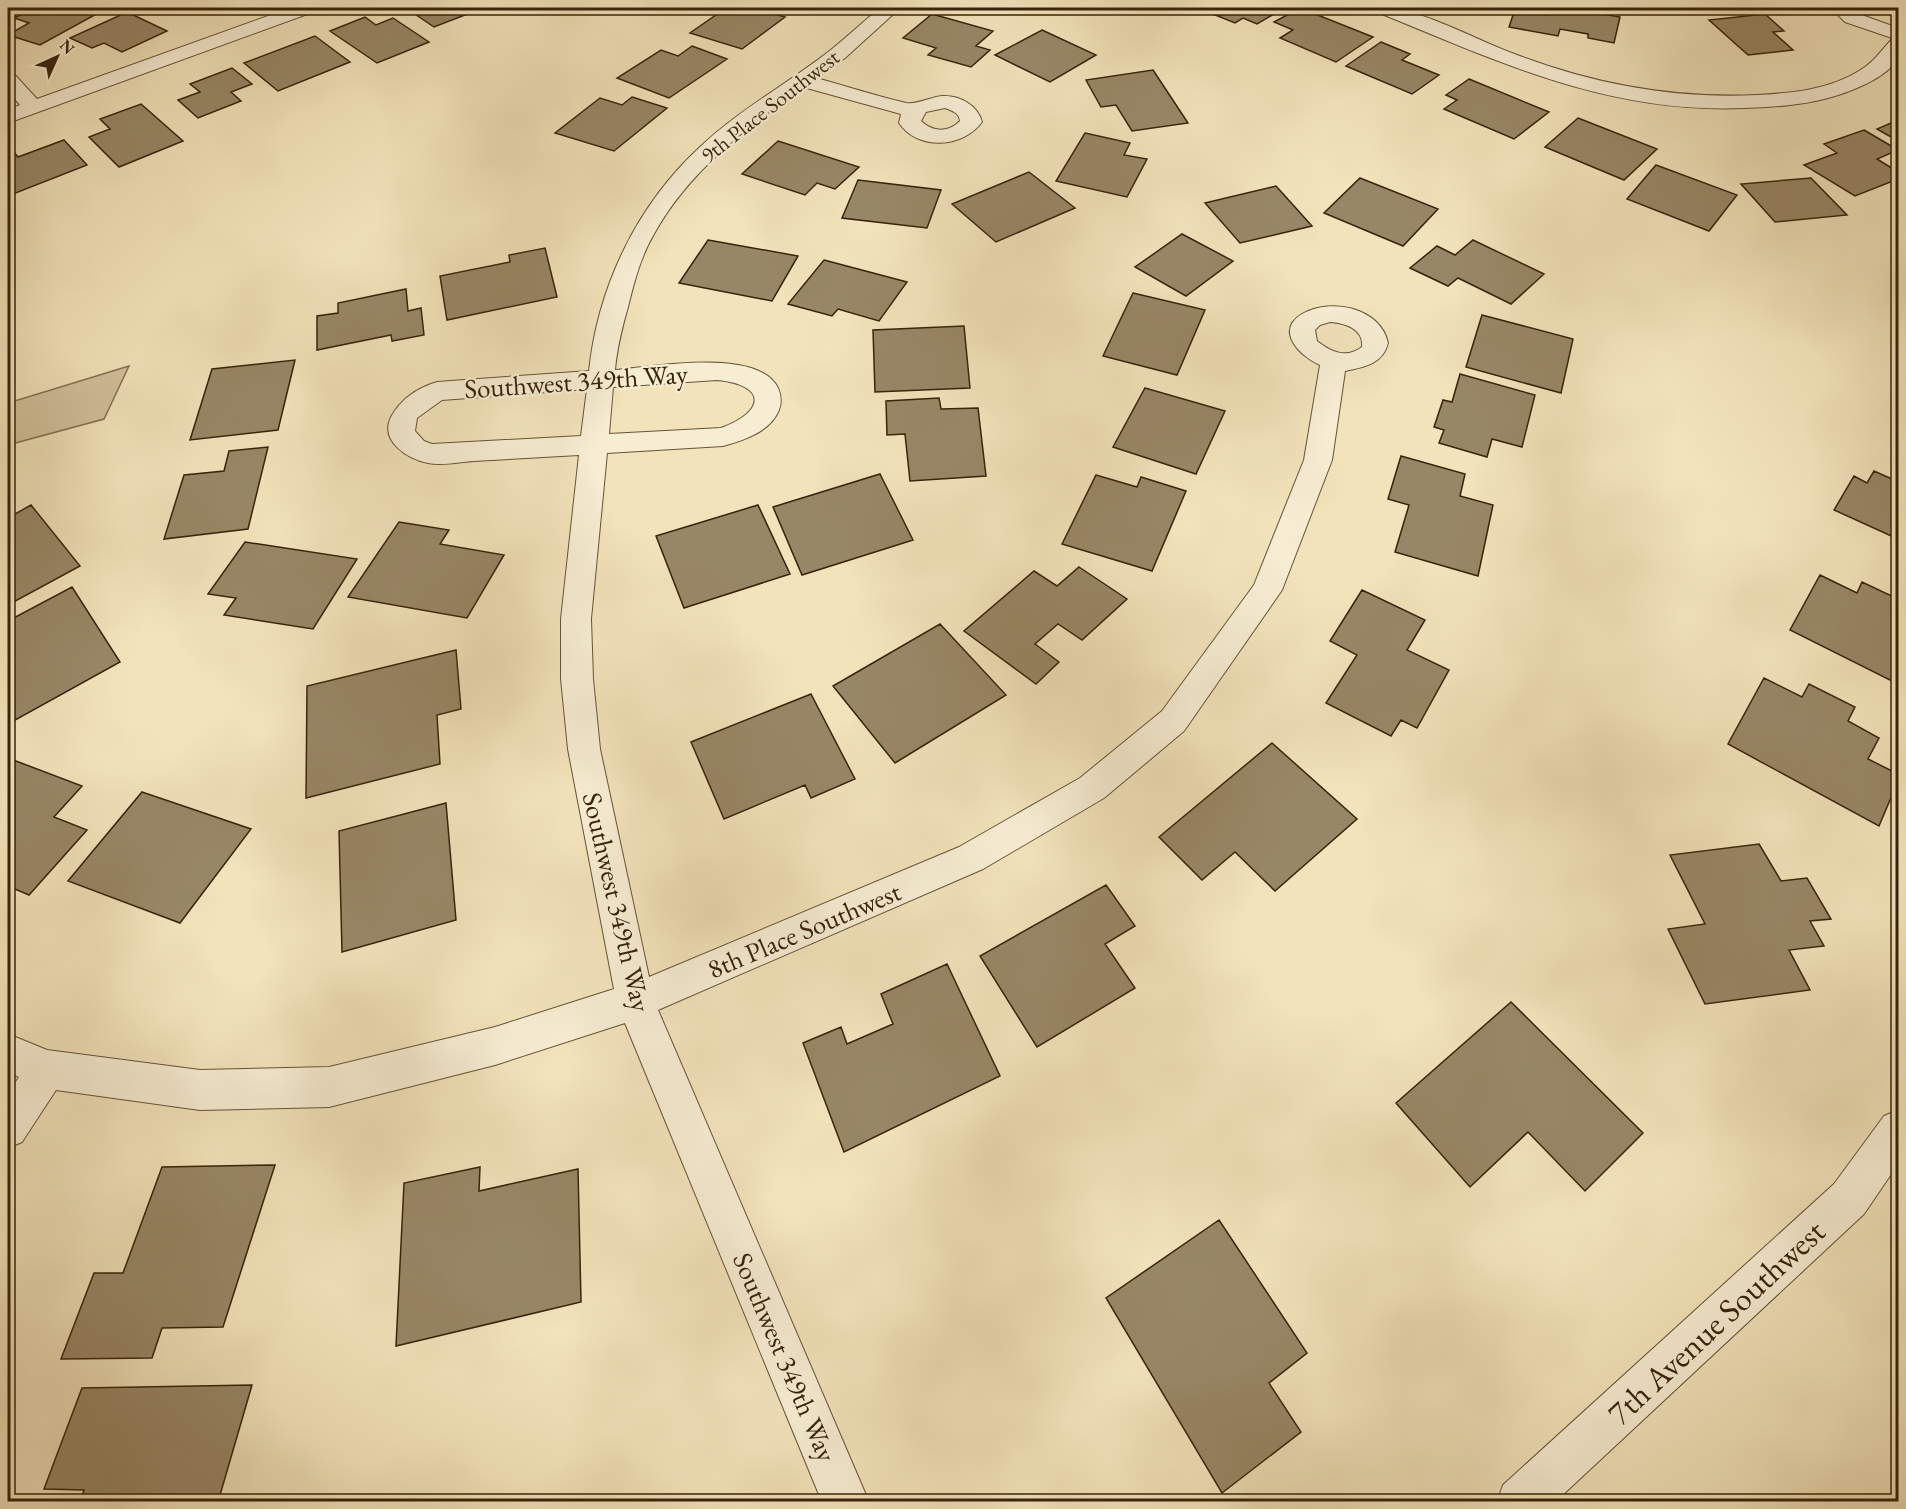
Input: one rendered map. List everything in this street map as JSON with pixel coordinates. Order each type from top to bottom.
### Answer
[{"type":"street","points":[[8,117],[306,8]]},
{"type":"street","name":"9th Place Southwest","points":[[595,430],[604,347],[621,286],[642,234],[670,194],[707,152],[799,80],[838,54],[891,8]]},
{"type":"street","points":[[1384,8],[1531,67],[1575,82],[1656,98],[1703,103],[1782,100],[1821,95],[1853,83],[1879,67],[1899,44]]},
{"type":"street","points":[[1840,8],[1852,18],[1899,34]]},
{"type":"street","points":[[8,79],[34,108]]},
{"type":"street","points":[[799,80],[913,111]]},
{"type":"street","name":"8th Place Southwest","points":[[8,1053],[46,1069],[200,1090],[329,1087],[495,1046],[635,1001],[971,858],[1092,789],[1173,721],[1267,590],[1318,460],[1334,361]]},
{"type":"street","name":"Southwest 349th Way","points":[[733,371],[748,375],[760,382],[766,392],[768,403],[764,415],[754,425],[723,436],[595,430],[430,454],[416,449],[405,441],[401,431],[402,419],[410,408],[422,398],[437,391],[733,371]]},
{"type":"street","name":"Southwest 349th Way","points":[[595,430],[576,619],[577,679],[584,749],[635,1001],[846,1502]]},
{"type":"street","points":[[8,1128],[46,1069]]},
{"type":"street","name":"7th Avenue Southwest","points":[[1521,1502],[1849,1199],[1899,1130]]},
{"type":"shaded area","points":[[129,366],[104,419],[8,445],[8,403]]},
{"type":"building","points":[[35,8],[92,8],[102,11],[40,45],[8,35],[29,23],[14,18]]},
{"type":"building","points":[[406,8],[483,8],[434,27]]},
{"type":"building","points":[[726,8],[754,8],[785,17],[742,49],[690,33]]},
{"type":"building","points":[[1198,8],[1284,8],[1257,24],[1243,18],[1235,23]]},
{"type":"building","points":[[1300,8],[1373,37],[1336,62],[1280,38],[1293,30],[1274,22]]},
{"type":"building","points":[[1549,8],[1569,8],[1620,17],[1614,43],[1588,38],[1588,34],[1560,29],[1558,36],[1509,27],[1515,9],[1547,15]]},
{"type":"building","points":[[127,12],[167,31],[122,52],[104,43],[92,48],[70,38]]},
{"type":"building","points":[[932,14],[993,31],[976,46],[990,50],[971,67],[928,55],[936,48],[903,38]]},
{"type":"building","points":[[1765,14],[1784,31],[1773,32],[1793,50],[1748,55],[1709,20]]},
{"type":"building","points":[[365,17],[376,25],[393,18],[429,42],[377,63],[330,31]]},
{"type":"building","points":[[1042,30],[1096,55],[1050,82],[995,55]]},
{"type":"building","points":[[315,36],[350,62],[278,91],[244,63]]},
{"type":"building","points":[[1381,42],[1410,54],[1402,60],[1439,75],[1412,94],[1346,66]]},
{"type":"building","points":[[692,46],[727,59],[669,98],[617,78],[661,50],[678,56]]},
{"type":"building","points":[[232,68],[252,84],[231,92],[241,101],[198,118],[178,100],[200,92],[190,84]]},
{"type":"building","points":[[1153,70],[1188,123],[1132,131],[1116,105],[1101,107],[1086,80]]},
{"type":"building","points":[[1469,79],[1549,112],[1514,139],[1444,109],[1457,100],[1446,95]]},
{"type":"building","points":[[632,97],[667,108],[614,151],[555,133],[600,98],[622,105]]},
{"type":"building","points":[[141,104],[183,141],[119,167],[89,137],[110,129],[100,119]]},
{"type":"building","points":[[1578,118],[1657,149],[1624,180],[1545,147]]},
{"type":"building","points":[[1898,120],[1898,141],[1877,129]]},
{"type":"building","points":[[1864,130],[1898,150],[1877,159],[1898,172],[1898,179],[1855,196],[1804,165],[1837,153],[1824,144]]},
{"type":"building","points":[[1085,133],[1130,143],[1124,155],[1147,159],[1127,197],[1056,181]]},
{"type":"building","points":[[64,140],[87,165],[8,196],[8,153],[13,151],[18,157]]},
{"type":"building","points":[[778,141],[859,167],[835,189],[817,183],[805,195],[742,174]]},
{"type":"building","points":[[1656,165],[1737,195],[1709,231],[1627,199]]},
{"type":"building","points":[[1029,172],[1075,208],[996,242],[952,204]]},
{"type":"building","points":[[1360,178],[1438,209],[1403,246],[1324,213]]},
{"type":"building","points":[[1811,178],[1847,215],[1775,222],[1741,184]]},
{"type":"building","points":[[858,180],[941,190],[927,228],[842,218]]},
{"type":"building","points":[[1276,186],[1312,226],[1240,243],[1205,203]]},
{"type":"building","points":[[1182,234],[1233,261],[1186,296],[1135,267]]},
{"type":"building","points":[[708,240],[798,256],[772,301],[679,283]]},
{"type":"building","points":[[1473,240],[1544,274],[1511,304],[1458,278],[1448,286],[1410,268],[1437,246],[1455,255]]},
{"type":"building","points":[[545,248],[557,297],[447,320],[440,276],[510,262],[509,255]]},
{"type":"building","points":[[824,260],[907,282],[879,321],[838,309],[832,316],[788,304]]},
{"type":"building","points":[[406,289],[408,311],[421,308],[424,335],[392,341],[391,335],[317,350],[317,316],[338,313],[338,303]]},
{"type":"building","points":[[1133,293],[1205,310],[1177,375],[1103,356]]},
{"type":"building","points":[[1482,315],[1573,339],[1561,393],[1466,367]]},
{"type":"building","points":[[964,326],[970,388],[875,392],[873,330]]},
{"type":"building","points":[[295,360],[278,430],[190,440],[212,369]]},
{"type":"building","points":[[1460,374],[1535,395],[1522,447],[1492,439],[1487,457],[1439,443],[1444,430],[1434,427],[1443,400],[1452,402]]},
{"type":"building","points":[[1145,388],[1225,411],[1196,474],[1113,447]]},
{"type":"building","points":[[939,398],[941,409],[978,408],[986,476],[910,481],[905,434],[887,435],[886,401]]},
{"type":"building","points":[[268,447],[248,529],[164,539],[184,475],[224,471],[229,451]]},
{"type":"building","points":[[1401,456],[1465,474],[1460,496],[1493,505],[1478,576],[1395,552],[1409,505],[1388,499]]},
{"type":"building","points":[[1898,468],[1898,539],[1834,510],[1854,476],[1867,483],[1874,471],[1892,479]]},
{"type":"building","points":[[880,474],[913,540],[802,575],[773,507]]},
{"type":"building","points":[[1096,475],[1137,487],[1141,477],[1186,491],[1152,571],[1062,544]]},
{"type":"building","points":[[31,505],[80,566],[8,605],[8,518]]},
{"type":"building","points":[[758,505],[790,574],[684,608],[656,536]]},
{"type":"building","points":[[399,522],[449,530],[440,544],[504,555],[467,618],[348,597]]},
{"type":"building","points":[[245,542],[357,559],[313,629],[224,615],[236,598],[208,594]]},
{"type":"building","points":[[1079,567],[1127,599],[1082,640],[1058,624],[1035,644],[1059,662],[1036,684],[964,631],[1034,571],[1057,586]]},
{"type":"building","points":[[1820,575],[1857,593],[1862,582],[1898,599],[1898,684],[1790,630]]},
{"type":"building","points":[[72,587],[120,662],[8,724],[8,621]]},
{"type":"building","points":[[1362,590],[1425,620],[1407,650],[1449,670],[1417,728],[1401,720],[1391,736],[1326,703],[1357,655],[1330,641]]},
{"type":"building","points":[[940,624],[1006,695],[895,763],[833,686]]},
{"type":"building","points":[[456,650],[461,709],[437,715],[440,764],[306,798],[307,686]]},
{"type":"building","points":[[1764,678],[1802,697],[1809,684],[1855,707],[1848,721],[1879,738],[1868,759],[1898,774],[1898,781],[1879,826],[1728,744]]},
{"type":"building","points":[[811,694],[855,779],[811,798],[805,785],[724,819],[691,742]]},
{"type":"building","points":[[1272,743],[1357,819],[1275,891],[1235,852],[1202,880],[1159,837]]},
{"type":"building","points":[[8,758],[82,786],[54,817],[87,830],[29,895],[8,886]]},
{"type":"building","points":[[142,792],[251,829],[180,923],[68,881]]},
{"type":"building","points":[[446,803],[456,920],[342,952],[339,831]]},
{"type":"building","points":[[1759,844],[1781,881],[1807,878],[1831,919],[1810,921],[1824,946],[1789,950],[1810,990],[1705,1004],[1668,929],[1705,924],[1670,855]]},
{"type":"building","points":[[1106,885],[1135,926],[1105,944],[1135,988],[1037,1047],[980,956]]},
{"type":"building","points":[[947,964],[1000,1076],[844,1152],[803,1043],[841,1027],[847,1044],[893,1024],[881,994]]},
{"type":"building","points":[[1511,1002],[1643,1133],[1585,1191],[1528,1132],[1470,1187],[1396,1103]]},
{"type":"building","points":[[275,1165],[223,1327],[162,1328],[152,1358],[61,1359],[94,1273],[123,1273],[162,1167]]},
{"type":"building","points":[[480,1167],[479,1191],[578,1169],[581,1302],[396,1346],[404,1183]]},
{"type":"building","points":[[1219,1220],[1307,1353],[1269,1383],[1301,1432],[1222,1493],[1106,1298]]},
{"type":"building","points":[[252,1385],[218,1502],[80,1502],[84,1490],[44,1489],[82,1388]]}]
